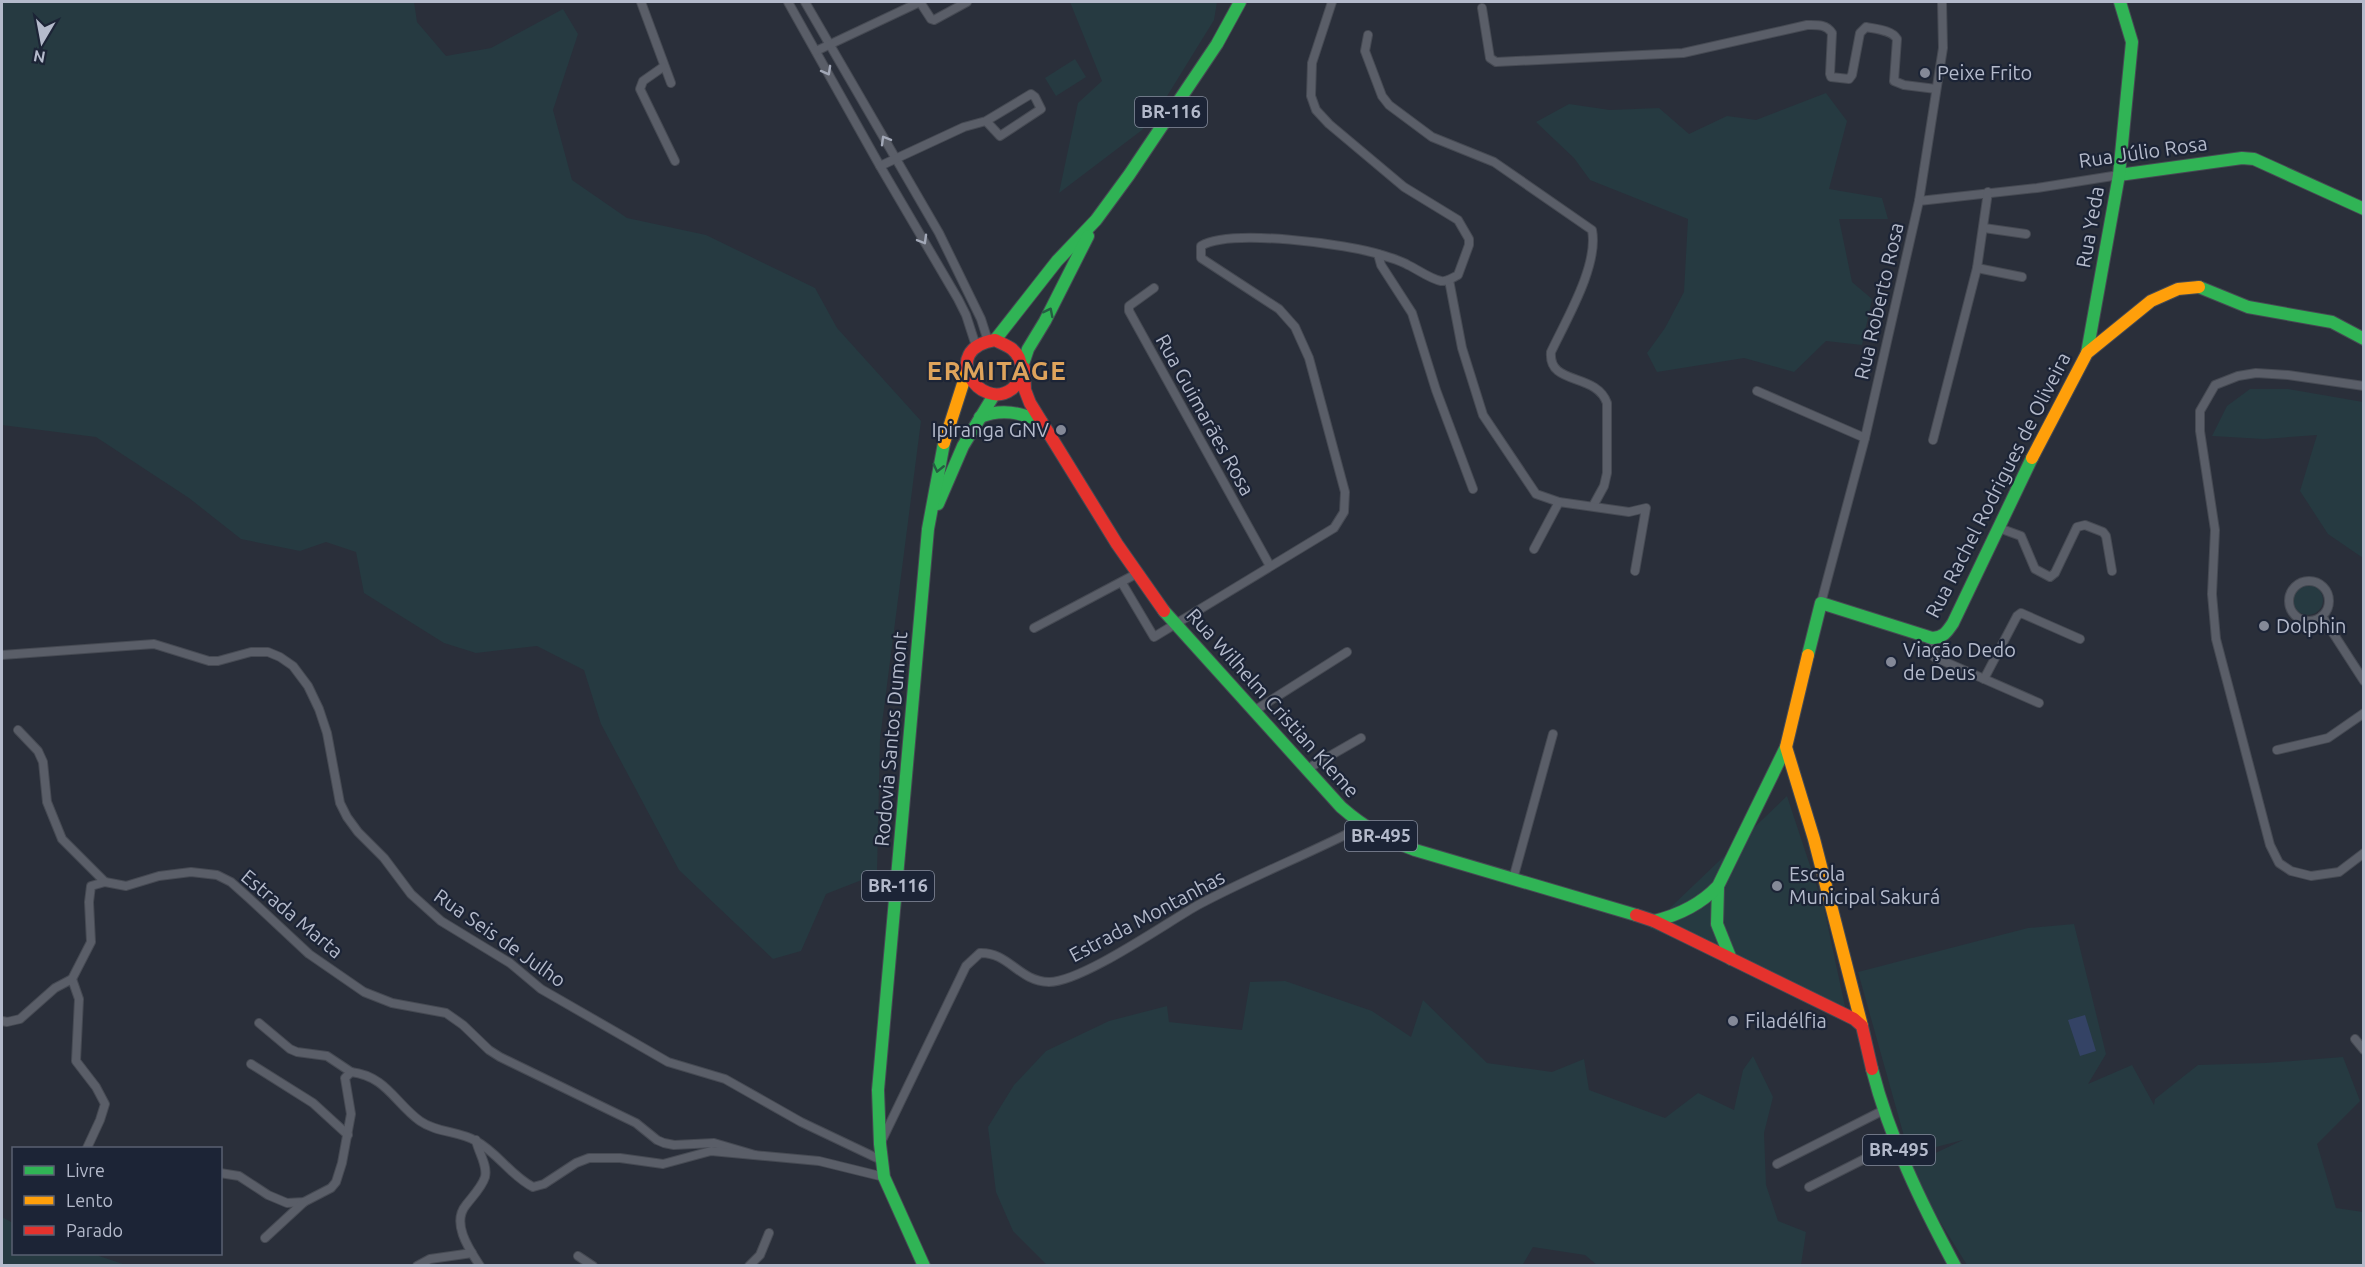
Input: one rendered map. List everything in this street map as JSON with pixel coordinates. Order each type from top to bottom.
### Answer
[{"type":"main road","name":"BR-116","points":[[928,529],[946,435],[967,372],[967,362],[1096,220],[1217,44],[1240,2]]},
{"type":"main road","name":"Rua Yeda","points":[[2086,353],[2119,175],[2132,42],[2120,2]]},
{"type":"main road","name":"Rua Júlio Rosa","points":[[2119,175],[2242,158],[2254,159],[2364,209]]},
{"type":"main road","name":"BR-116","points":[[928,529],[963,446],[997,395],[1007,393],[1017,385],[1028,349],[1045,321],[1096,220]]},
{"type":"main road","name":"Rua Rachel Rodrigues de Oliveira","points":[[1821,603],[1932,638],[1939,638],[1944,634],[1953,623],[2020,482],[2086,353],[2151,300],[2178,289],[2201,287],[2248,308],[2332,322],[2364,339]]},
{"type":"main road","points":[[986,342],[1012,347],[1020,356],[1023,364]]},
{"type":"main road","name":"BR-495","points":[[1023,364],[1025,390],[1041,421]]},
{"type":"main road","points":[[967,372],[972,382],[987,393],[997,395]]},
{"type":"main road","name":"BR-495","points":[[997,395],[1041,421]]},
{"type":"main road","points":[[981,417],[1001,409],[1011,410],[1041,421]]},
{"type":"main road","name":"Rua Wilhelm Cristian Kleme","points":[[1041,421],[1136,574],[1175,625],[1328,794],[1363,826],[1390,841],[1407,847],[1654,921],[1854,1019],[1862,1026]]},
{"type":"main road","name":"Rodovia Santos Dumont","points":[[924,1266],[884,1178],[878,1090],[928,529]]},
{"type":"main road","points":[[1654,921],[1684,912],[1704,901],[1718,886],[1786,747],[1821,603]]},
{"type":"main road","points":[[1786,747],[1814,839],[1862,1026]]},
{"type":"main road","points":[[1718,886],[1715,906],[1716,926],[1731,959]]},
{"type":"main road","name":"BR-495","points":[[1862,1026],[1884,1110],[1896,1143],[1928,1215],[1955,1266]]},
{"type":"street","points":[[640,2],[671,83]]},
{"type":"street","points":[[788,2],[966,315],[986,342]]},
{"type":"street","points":[[805,2],[939,233],[981,319],[986,342]]},
{"type":"street","points":[[816,51],[920,2],[934,20],[967,2]]},
{"type":"street","points":[[1122,583],[1153,637],[1334,528],[1344,512],[1345,492],[1309,358],[1295,327],[1279,309],[1202,258],[1201,246],[1208,242],[1240,238],[1310,242],[1378,254],[1404,263],[1440,281],[1458,276],[1469,239],[1458,220],[1404,187],[1329,124],[1316,110],[1311,96],[1312,63],[1332,2]]},
{"type":"street","name":"Rua Roberto Rosa","points":[[1821,603],[1865,438],[1919,201],[1943,48],[1942,2]]},
{"type":"street","points":[[1482,8],[1491,57],[1496,62],[1683,53],[1807,25],[1820,25],[1832,33],[1831,77],[1849,79],[1852,75],[1860,33],[1866,27],[1889,32],[1897,39],[1894,81],[1904,85],[1936,89]]},
{"type":"street","points":[[1368,35],[1365,51],[1382,96],[1389,105],[1432,137],[1494,162],[1592,230],[1594,238],[1583,285],[1550,357],[1557,371],[1595,386],[1607,402],[1607,473],[1604,486],[1593,506]]},
{"type":"street","points":[[663,67],[643,81],[640,89],[675,161]]},
{"type":"street","points":[[880,166],[964,127],[986,121],[1031,94],[1041,109],[1000,136],[986,121]]},
{"type":"street","name":"Rua Júlio Rosa","points":[[1919,201],[2037,188],[2119,175]]},
{"type":"street","points":[[1933,440],[1977,268],[1988,192]]},
{"type":"street","points":[[1984,228],[2026,234]]},
{"type":"street","points":[[1378,254],[1381,265],[1412,313],[1436,390],[1473,489]]},
{"type":"street","points":[[1977,268],[2022,277]]},
{"type":"street","points":[[1449,280],[1462,348],[1483,415],[1536,494],[1559,502],[1629,512],[1646,507],[1635,571]]},
{"type":"street","name":"Rua Guimarães Rosa","points":[[1154,288],[1129,306],[1129,311],[1270,566]]},
{"type":"street","points":[[2364,386],[2288,375],[2256,373],[2238,376],[2215,385],[2200,411],[2200,431],[2215,530],[2212,594],[2216,639],[2270,845],[2279,863],[2291,871],[2311,876],[2338,872],[2364,853]]},
{"type":"street","points":[[1757,391],[1865,438]]},
{"type":"street","points":[[1534,549],[1559,502]]},
{"type":"street","points":[[1999,528],[2021,536],[2035,569],[2050,577],[2055,573],[2077,527],[2085,525],[2103,532],[2106,536],[2112,571]]},
{"type":"street","points":[[1034,628],[1136,574]]},
{"type":"street","points":[[2307,580],[2320,583],[2325,588],[2329,599],[2326,612],[2322,616],[2309,621],[2296,617],[2288,603],[2295,585],[2307,580]]},
{"type":"street","points":[[1984,679],[2017,616],[2021,614],[2080,639]]},
{"type":"street","points":[[2322,616],[2364,681]]},
{"type":"street","points":[[1932,638],[1930,645],[1934,657],[2039,703]]},
{"type":"street","name":"Rua Seis de Julho","points":[[2,655],[154,644],[209,661],[218,661],[251,652],[267,652],[280,657],[293,666],[308,686],[319,709],[327,733],[340,803],[347,817],[358,832],[384,858],[411,894],[441,921],[486,950],[500,956],[541,989],[668,1062],[725,1079],[801,1122],[882,1160]]},
{"type":"street","points":[[1254,711],[1347,652]]},
{"type":"street","points":[[2277,750],[2328,738],[2364,713]]},
{"type":"street","points":[[2,1021],[20,1019],[55,988],[72,979],[91,942],[89,902],[91,886],[105,882],[62,839],[47,802],[43,762],[38,751],[18,730]]},
{"type":"street","points":[[1513,879],[1553,734]]},
{"type":"street","points":[[1307,769],[1361,738]]},
{"type":"street","name":"Estrada Montanhas","points":[[880,1144],[966,966],[980,953],[1000,955],[1015,969],[1039,980],[1050,982],[1062,980],[1090,969],[1198,905],[1363,826]]},
{"type":"street","name":"Estrada Marta","points":[[105,882],[126,886],[177,873],[217,874],[231,882],[309,954],[364,992],[392,1003],[446,1014],[463,1024],[489,1050],[500,1057],[636,1123],[657,1140],[674,1145],[714,1143],[755,1155]]},
{"type":"street","points":[[72,979],[79,999],[76,1061],[104,1099],[105,1104],[88,1147]]},
{"type":"street","points":[[259,1023],[297,1052],[327,1056],[351,1072],[360,1073],[388,1088],[422,1122],[435,1129],[476,1140],[490,1149],[533,1187],[544,1184],[576,1162],[589,1158],[620,1158],[663,1164],[679,1161],[700,1152],[711,1151],[819,1161],[884,1178]]},
{"type":"street","points":[[2355,1039],[2364,1050]]},
{"type":"street","points":[[251,1064],[313,1103],[348,1135]]},
{"type":"street","points":[[265,1238],[304,1202],[331,1188],[336,1182],[348,1135],[351,1109],[345,1078],[351,1072]]},
{"type":"street","points":[[1777,1164],[1884,1110]]},
{"type":"street","points":[[476,1140],[485,1174],[484,1180],[463,1208],[459,1222],[480,1266]]},
{"type":"street","points":[[1809,1187],[1896,1143]]},
{"type":"street","points":[[222,1173],[239,1176],[279,1202],[294,1204],[304,1202]]},
{"type":"street","points":[[749,1266],[760,1255],[769,1233]]},
{"type":"street","points":[[417,1266],[430,1259],[472,1253]]},
{"type":"street","points":[[578,1256],[593,1266]]},
{"type":"shaded area","points":[[2,2],[414,2],[417,22],[446,56],[491,48],[563,9],[578,34],[553,110],[572,180],[627,218],[706,235],[815,288],[837,328],[921,421],[880,739],[877,874],[826,894],[801,951],[773,959],[679,870],[601,724],[584,670],[537,646],[476,653],[444,643],[364,593],[356,552],[326,542],[300,551],[241,539],[189,498],[96,437],[2,425]]},
{"type":"shaded area","points":[[1070,2],[1217,2],[1214,20],[1164,101],[1142,130],[1059,193],[1078,103],[1102,81]]},
{"type":"shaded area","points":[[1075,59],[1086,77],[1056,96],[1045,78]]},
{"type":"shaded area","points":[[1826,93],[1847,121],[1829,189],[1882,198],[1888,219],[1839,219],[1852,282],[1872,299],[1862,345],[1826,341],[1794,372],[1744,358],[1657,372],[1647,353],[1665,328],[1684,292],[1688,219],[1590,180],[1574,158],[1536,122],[1569,104],[1610,110],[1659,108],[1689,134],[1727,116],[1756,120]]},
{"type":"shaded area","points":[[2250,389],[2288,389],[2363,402],[2363,558],[2328,534],[2300,491],[2317,435],[2264,439],[2212,436],[2227,406]]},
{"type":"shaded area","points":[[2308,585],[2319,589],[2323,600],[2319,611],[2308,615],[2297,611],[2293,600],[2297,589]]},
{"type":"shaded area","name":"Escola Municipal Sakurá","points":[[1787,796],[1824,908],[1847,1016],[1772,979],[1649,928]]},
{"type":"shaded area","points":[[2074,924],[2106,1054],[2088,1084],[2132,1065],[2154,1105],[2155,1099],[2198,1065],[2343,1057],[2360,1101],[2317,1144],[2336,1208],[2363,1212],[2363,1265],[1967,1265],[1906,1167],[1963,1140],[1909,1154],[1858,972],[2028,928]]},
{"type":"shaded area","points":[[1285,981],[1372,1011],[1411,1037],[1423,1000],[1487,1063],[1552,1072],[1584,1059],[1589,1090],[1665,1118],[1698,1093],[1734,1110],[1743,1070],[1753,1056],[1773,1097],[1764,1133],[1766,1185],[1778,1221],[1806,1232],[1801,1265],[1597,1265],[1585,1255],[1533,1247],[1522,1266],[1047,1265],[1013,1231],[996,1192],[988,1127],[1014,1085],[1046,1051],[1109,1021],[1167,1006],[1169,1022],[1242,1030],[1250,982]]},
{"type":"shaded area","points":[[2,1217],[12,1222],[12,1255],[96,1255],[126,1265],[2,1265]]},
{"type":"water","points":[[2085,1015],[2096,1051],[2080,1056],[2068,1020]]},
{"type":"traffic: fast","points":[[995,340],[1057,261],[1096,220],[1129,175],[1217,44],[1240,2]]},
{"type":"traffic: fast","points":[[2087,353],[2119,175],[2132,42],[2120,2]]},
{"type":"traffic: fast","points":[[2119,175],[2242,158],[2254,159],[2364,209]]},
{"type":"traffic: fast","points":[[1023,364],[1028,349],[1045,321],[1088,236]]},
{"type":"traffic: fast","points":[[2199,287],[2248,307],[2332,322],[2364,339]]},
{"type":"traffic: fast","points":[[938,504],[963,446],[994,395]]},
{"type":"traffic: fast","points":[[980,417],[1004,412],[1041,421]]},
{"type":"traffic: fast","points":[[924,1266],[884,1177],[878,1090],[928,529],[944,443]]},
{"type":"traffic: fast","points":[[1808,655],[1821,603],[1932,638],[1944,634],[1953,623],[2032,458]]},
{"type":"traffic: fast","points":[[1164,611],[1341,807],[1367,827],[1415,850],[1636,915]]},
{"type":"traffic: fast","points":[[1654,921],[1689,908],[1704,899],[1718,886],[1786,747]]},
{"type":"traffic: fast","points":[[1718,887],[1717,924],[1731,959]]},
{"type":"traffic: fast","points":[[1872,1069],[1897,1145],[1955,1266]]},
{"type":"traffic: slow","points":[[2032,458],[2087,353],[2151,301],[2178,289],[2199,287]]},
{"type":"traffic: slow","points":[[944,443],[967,371]]},
{"type":"traffic: slow","points":[[1808,655],[1786,747],[1814,839],[1862,1026]]},
{"type":"traffic: jam","points":[[995,340],[1016,353],[1021,363],[1021,375],[1016,385],[1000,394],[988,393],[978,386],[970,377],[967,366],[969,355],[978,346],[995,340]]},
{"type":"traffic: jam","points":[[1024,368],[1025,390],[1030,403],[1117,544],[1164,611]]},
{"type":"traffic: jam","points":[[1636,915],[1654,921],[1854,1019],[1862,1026],[1872,1069]]},
{"type":"place","name":"Peixe Frito","points":[[1925,73]]},
{"type":"place","name":"Ipiranga GNV","points":[[1061,430]]},
{"type":"place","name":"Dolphin","points":[[2264,626]]},
{"type":"place","name":"Viação Dedo de Deus","points":[[1891,662]]},
{"type":"place","name":"Escola Municipal Sakurá","points":[[1777,886]]},
{"type":"place","name":"Filadélfia","points":[[1733,1021]]},
{"type":"district","name":"ERMITAGE","points":[[997,371]]}]
